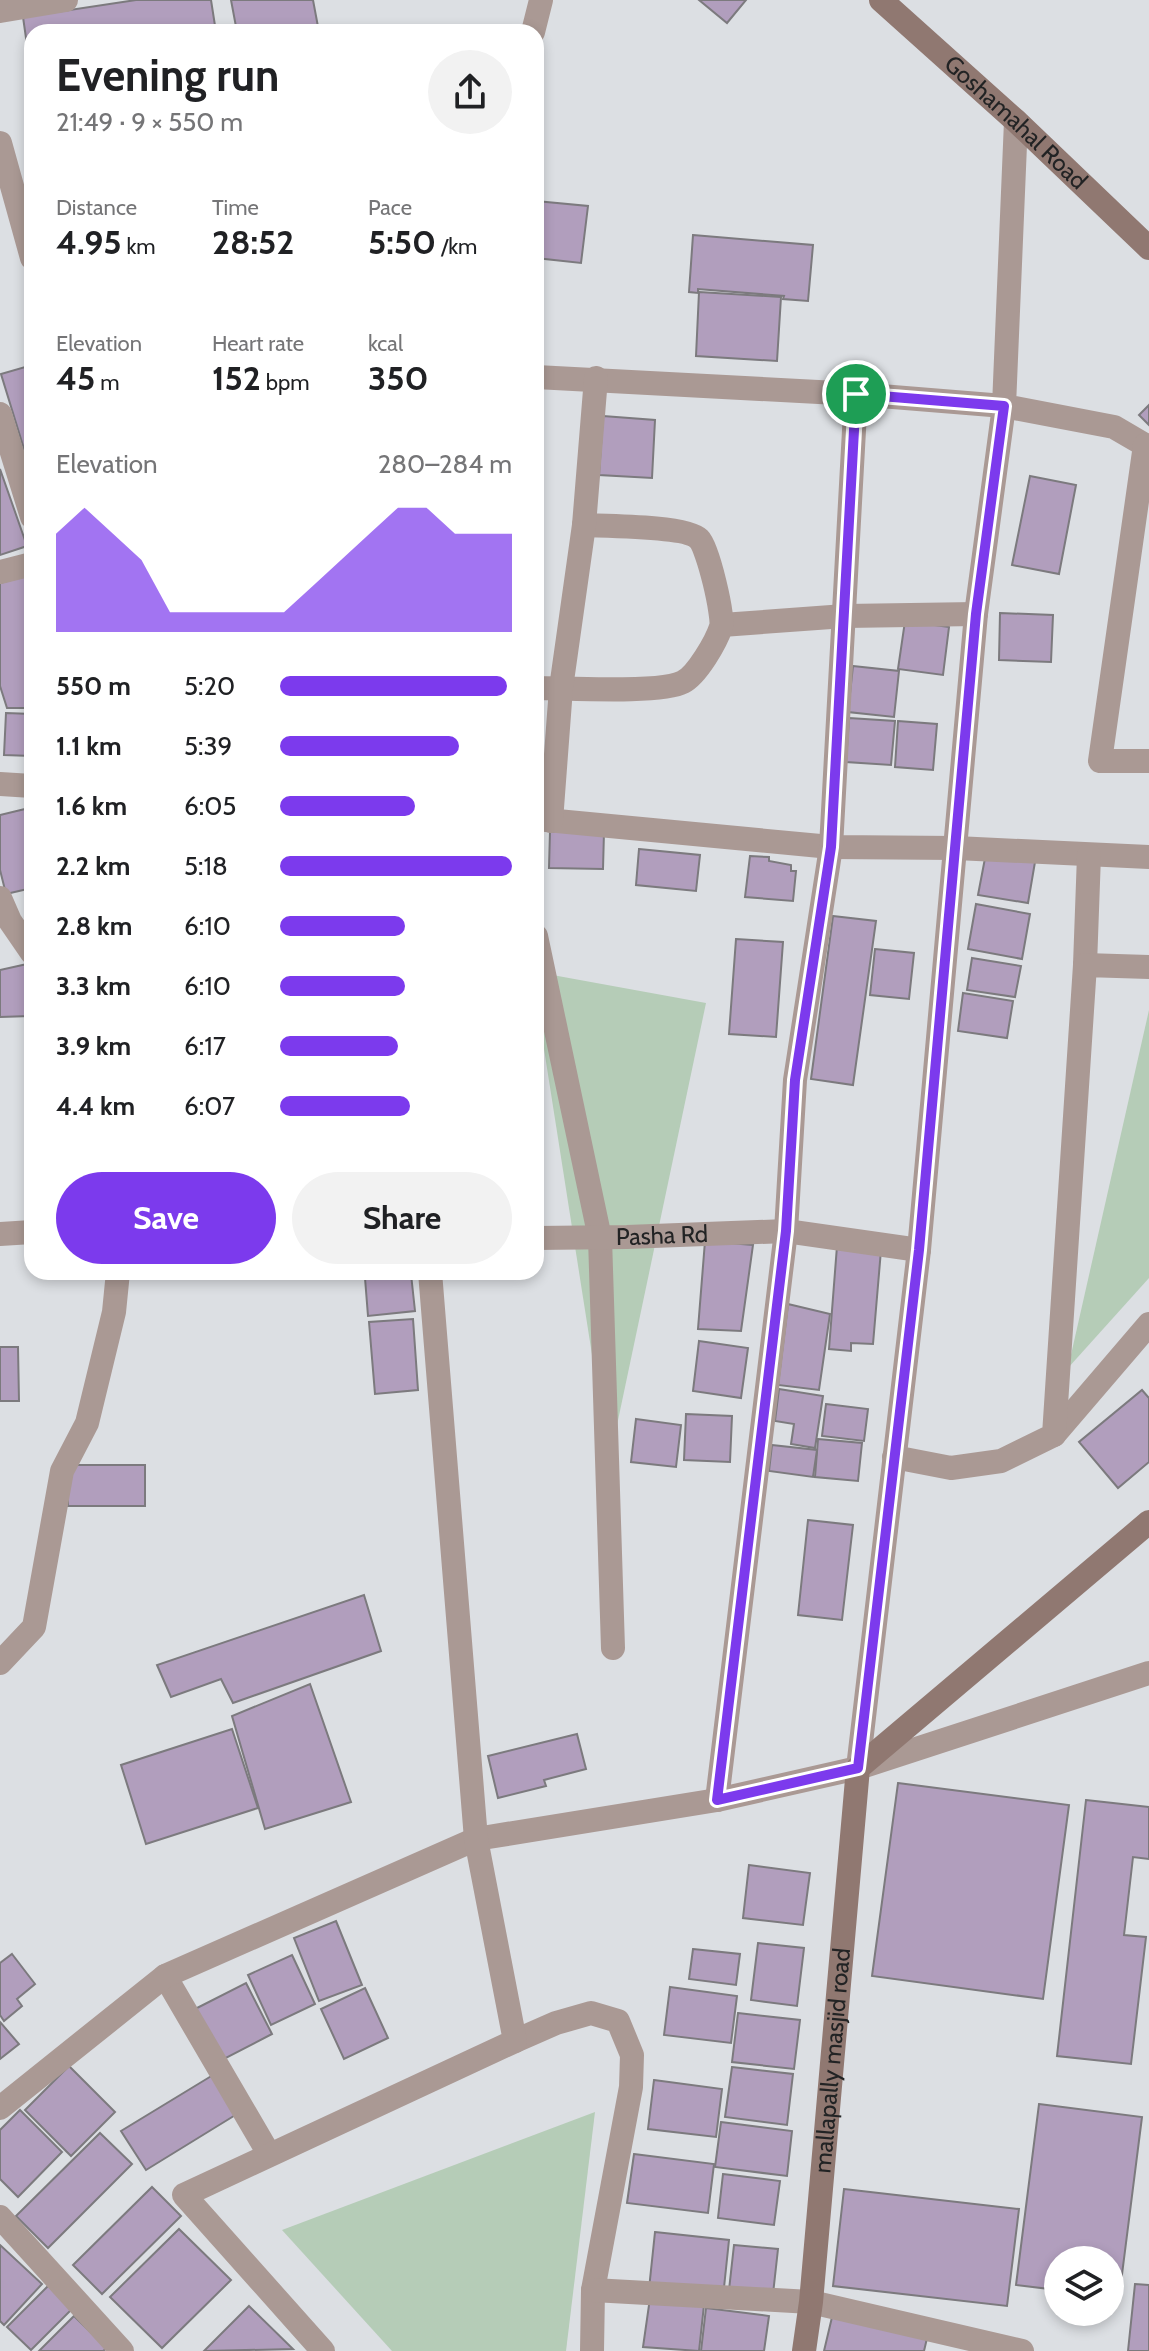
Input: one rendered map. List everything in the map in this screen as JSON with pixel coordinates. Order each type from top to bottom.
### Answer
[{"type":"street","points":[[0,11],[66,0]]},
{"type":"street","points":[[535,24],[541,0]]},
{"type":"street","name":"Goshamahal Road","points":[[881,0],[1016,121],[1149,248]]},
{"type":"street","points":[[858,1768],[919,1250],[976,614],[1004,406],[1016,121]]},
{"type":"street","points":[[0,143],[24,229]]},
{"type":"street","points":[[544,377],[856,394],[1004,406],[1114,427],[1147,447],[1100,761],[1149,761]]},
{"type":"street","points":[[596,378],[584,525],[544,820],[831,847],[956,848],[1149,857]]},
{"type":"street","points":[[717,1800],[786,1231],[795,1080],[831,847],[856,394]]},
{"type":"street","points":[[0,414],[24,491]]},
{"type":"street","points":[[544,688],[663,688],[684,682],[699,668],[722,625],[708,557],[698,538],[682,531],[584,525]]},
{"type":"street","points":[[0,572],[24,566]]},
{"type":"street","points":[[722,625],[845,616],[976,614]]},
{"type":"street","points":[[0,784],[24,786]]},
{"type":"street","points":[[1054,1435],[1085,965],[1089,855]]},
{"type":"street","points":[[0,898],[10,921],[24,939]]},
{"type":"street","points":[[1085,965],[1149,967]]},
{"type":"street","points":[[544,974],[600,1238],[613,1648]]},
{"type":"street","name":"Pasha Rd","points":[[544,1238],[786,1231],[919,1250]]},
{"type":"street","points":[[0,1234],[24,1232]]},
{"type":"street","points":[[0,1663],[34,1627],[62,1471],[87,1423],[114,1312],[117,1280]]},
{"type":"street","points":[[431,1280],[476,1839],[515,2041]]},
{"type":"street","points":[[894,1457],[951,1468],[988,1463],[1001,1461],[1054,1435],[1149,1324]]},
{"type":"street","points":[[858,1768],[1149,1522]]},
{"type":"street","points":[[0,2108],[165,1976],[476,1839],[717,1800],[858,1768],[1149,1673]]},
{"type":"street","name":"mallapally masjid road","points":[[804,2351],[811,2302],[858,1768]]},
{"type":"street","points":[[165,1976],[269,2154]]},
{"type":"street","points":[[323,2351],[184,2195],[515,2041],[556,2023],[591,2013],[618,2021],[632,2055],[631,2087],[593,2290],[592,2351]]},
{"type":"street","points":[[0,2217],[122,2351]]},
{"type":"street","points":[[593,2290],[811,2302],[1021,2351]]},
{"type":"green space","points":[[544,973],[706,1003],[609,1463],[544,1049]]},
{"type":"green space","points":[[1149,1010],[1149,1278],[1068,1368]]},
{"type":"green space","points":[[595,2112],[566,2351],[392,2351],[282,2230]]},
{"type":"building","points":[[136,0],[211,0],[215,24],[24,24],[23,17]]},
{"type":"building","points":[[231,0],[313,0],[318,24],[236,24]]},
{"type":"building","points":[[699,0],[746,0],[727,23]]},
{"type":"building","points":[[544,202],[588,206],[581,263],[544,259]]},
{"type":"building","points":[[693,235],[813,245],[808,301],[698,289],[698,293],[689,292]]},
{"type":"building","points":[[699,292],[781,297],[777,361],[696,356]]},
{"type":"building","points":[[24,367],[24,449],[1,374]]},
{"type":"building","points":[[1149,405],[1149,425],[1139,415]]},
{"type":"building","points":[[603,416],[655,420],[652,478],[599,475]]},
{"type":"building","points":[[0,469],[24,537],[24,547],[0,555]]},
{"type":"building","points":[[1030,476],[1076,485],[1059,574],[1012,565]]},
{"type":"building","points":[[24,576],[24,708],[7,708],[0,686],[0,583]]},
{"type":"building","points":[[1000,613],[1053,615],[1051,662],[999,660]]},
{"type":"building","points":[[905,621],[949,627],[943,675],[898,669]]},
{"type":"building","points":[[853,666],[899,671],[894,717],[848,712]]},
{"type":"building","points":[[6,713],[24,714],[24,756],[4,755]]},
{"type":"building","points":[[849,718],[895,721],[891,765],[846,762]]},
{"type":"building","points":[[898,721],[937,724],[933,770],[895,767]]},
{"type":"building","points":[[24,809],[24,890],[6,894],[0,870],[0,815]]},
{"type":"building","points":[[550,831],[604,832],[603,869],[549,868]]},
{"type":"building","points":[[639,849],[700,855],[696,891],[636,885]]},
{"type":"building","points":[[986,853],[1035,862],[1028,903],[978,895]]},
{"type":"building","points":[[750,856],[769,857],[769,861],[791,865],[791,871],[796,871],[793,901],[745,897]]},
{"type":"building","points":[[976,904],[1030,914],[1022,959],[968,949]]},
{"type":"building","points":[[833,916],[876,921],[853,1085],[811,1079]]},
{"type":"building","points":[[736,939],[783,942],[776,1037],[729,1034]]},
{"type":"building","points":[[875,949],[914,953],[909,999],[870,995]]},
{"type":"building","points":[[972,958],[1021,966],[1015,997],[967,990]]},
{"type":"building","points":[[24,965],[24,1016],[0,1017],[0,970]]},
{"type":"building","points":[[963,993],[1013,1001],[1007,1038],[958,1031]]},
{"type":"building","points":[[705,1241],[753,1245],[741,1331],[698,1329]]},
{"type":"building","points":[[837,1246],[881,1250],[873,1344],[851,1343],[851,1351],[829,1349]]},
{"type":"building","points":[[365,1280],[412,1280],[415,1311],[368,1316]]},
{"type":"building","points":[[788,1304],[830,1314],[819,1390],[778,1385]]},
{"type":"building","points":[[413,1319],[418,1390],[375,1394],[369,1322]]},
{"type":"building","points":[[699,1341],[748,1348],[741,1398],[693,1391]]},
{"type":"building","points":[[0,1347],[18,1347],[19,1401],[0,1401]]},
{"type":"building","points":[[779,1389],[823,1396],[815,1448],[791,1444],[794,1424],[775,1421]]},
{"type":"building","points":[[1142,1390],[1149,1398],[1149,1462],[1118,1488],[1079,1442]]},
{"type":"building","points":[[826,1404],[868,1409],[864,1441],[822,1436]]},
{"type":"building","points":[[686,1414],[732,1416],[730,1462],[684,1460]]},
{"type":"building","points":[[636,1419],[681,1425],[676,1467],[631,1462]]},
{"type":"building","points":[[818,1439],[862,1443],[858,1481],[815,1477]]},
{"type":"building","points":[[772,1445],[817,1450],[813,1477],[769,1471]]},
{"type":"building","points":[[68,1465],[145,1465],[145,1506],[68,1506]]},
{"type":"building","points":[[808,1520],[853,1525],[842,1620],[798,1615]]},
{"type":"building","points":[[364,1595],[381,1651],[233,1703],[221,1679],[171,1697],[157,1665]]},
{"type":"building","points":[[310,1684],[351,1802],[265,1829],[232,1716]]},
{"type":"building","points":[[232,1729],[258,1808],[146,1844],[121,1765]]},
{"type":"building","points":[[577,1734],[586,1769],[544,1780],[546,1786],[498,1798],[488,1756]]},
{"type":"building","points":[[898,1783],[1069,1805],[1043,1999],[872,1976]]},
{"type":"building","points":[[1086,1800],[1149,1807],[1149,1859],[1133,1857],[1124,1935],[1146,1937],[1131,2064],[1057,2056]]},
{"type":"building","points":[[749,1865],[810,1873],[803,1925],[743,1918]]},
{"type":"building","points":[[336,1921],[362,1985],[319,2001],[294,1938]]},
{"type":"building","points":[[758,1943],[804,1948],[797,2006],[751,2000]]},
{"type":"building","points":[[693,1949],[740,1954],[736,1985],[689,1979]]},
{"type":"building","points":[[12,1954],[35,1984],[17,1999],[22,2006],[4,2021],[0,2015],[0,1963]]},
{"type":"building","points":[[292,1955],[315,2004],[271,2025],[248,1975]]},
{"type":"building","points":[[246,1983],[272,2034],[222,2060],[195,2009]]},
{"type":"building","points":[[670,1987],[737,1996],[731,2043],[664,2035]]},
{"type":"building","points":[[365,1988],[388,2038],[344,2059],[321,2009]]},
{"type":"building","points":[[738,2013],[800,2020],[794,2069],[732,2062]]},
{"type":"building","points":[[0,2022],[19,2044],[0,2059]]},
{"type":"building","points":[[69,2066],[115,2112],[71,2156],[25,2110]]},
{"type":"building","points":[[732,2067],[793,2074],[787,2125],[725,2117]]},
{"type":"building","points":[[213,2075],[237,2114],[146,2170],[121,2131]]},
{"type":"building","points":[[654,2080],[722,2089],[716,2137],[648,2129]]},
{"type":"building","points":[[1039,2104],[1142,2117],[1124,2259],[1124,2246],[1044,2246],[1044,2288],[1016,2285]]},
{"type":"building","points":[[20,2110],[62,2152],[18,2197],[0,2179],[0,2130]]},
{"type":"building","points":[[721,2122],[792,2131],[787,2176],[715,2167]]},
{"type":"building","points":[[100,2133],[132,2164],[48,2248],[16,2216]]},
{"type":"building","points":[[634,2154],[714,2164],[708,2213],[627,2203]]},
{"type":"building","points":[[723,2174],[780,2181],[774,2225],[718,2218]]},
{"type":"building","points":[[152,2187],[181,2216],[102,2294],[73,2265]]},
{"type":"building","points":[[844,2189],[1019,2209],[1007,2306],[833,2286]]},
{"type":"building","points":[[179,2229],[231,2280],[162,2348],[110,2297]]},
{"type":"building","points":[[655,2232],[729,2240],[723,2297],[649,2289]]},
{"type":"building","points":[[0,2245],[42,2284],[4,2325],[0,2321]]},
{"type":"building","points":[[734,2245],[778,2249],[773,2294],[729,2290]]},
{"type":"building","points":[[1135,2284],[1149,2285],[1149,2351],[1128,2351]]},
{"type":"building","points":[[49,2285],[72,2309],[31,2350],[7,2327]]},
{"type":"building","points":[[650,2298],[704,2305],[699,2351],[643,2347]]},
{"type":"building","points":[[249,2306],[293,2349],[204,2351]]},
{"type":"building","points":[[706,2308],[769,2316],[764,2351],[701,2351]]},
{"type":"building","points":[[833,2313],[928,2334],[924,2351],[824,2351]]},
{"type":"building","points":[[74,2316],[107,2348],[103,2351],[39,2351]]},
{"type":"route","points":[[856,394],[1004,406],[976,614],[919,1250],[858,1768],[717,1800],[786,1231],[795,1080],[831,847],[856,394]]}]
